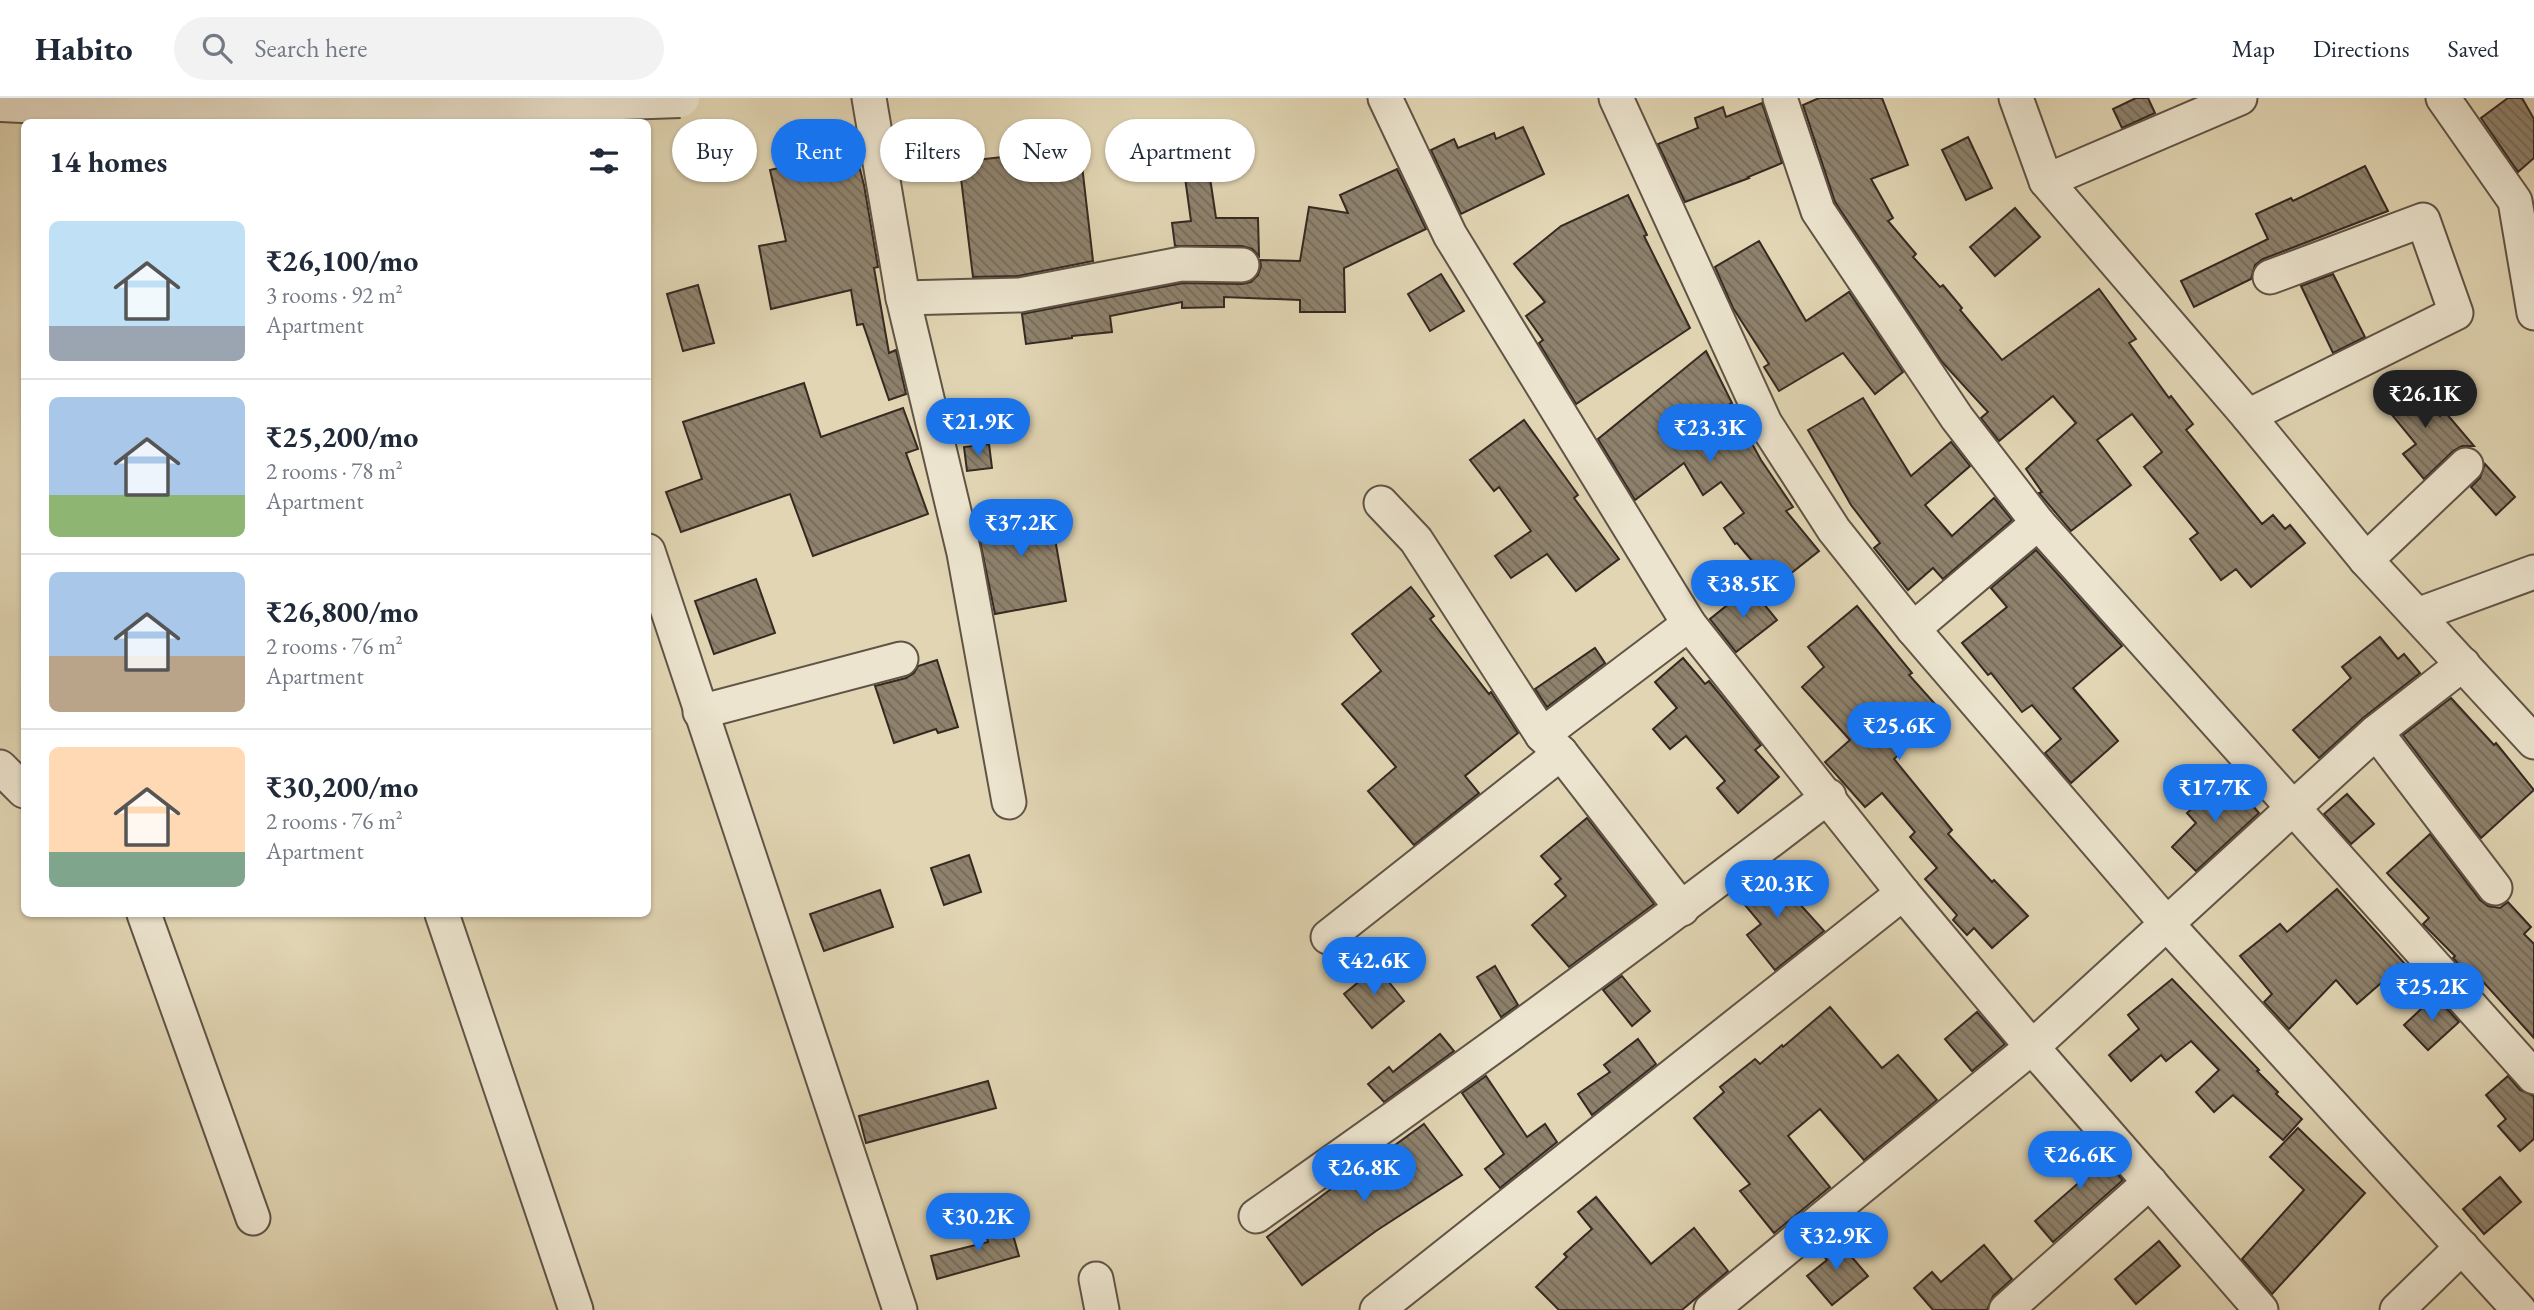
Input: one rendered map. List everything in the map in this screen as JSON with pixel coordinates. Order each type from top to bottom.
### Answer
[{"type":"street","points":[[190,98],[194,119]]},
{"type":"street","points":[[438,98],[449,119]]},
{"type":"street","points":[[0,103],[241,113],[680,98]]},
{"type":"street","points":[[869,98],[903,298],[964,553],[1009,802]]},
{"type":"street","points":[[1385,98],[1450,235],[1689,624],[1829,796],[1903,893],[2032,1047],[2261,1310]]},
{"type":"street","points":[[1616,98],[1765,423],[1834,530],[1913,629],[2166,923],[2519,1310]]},
{"type":"street","points":[[1780,98],[1818,211],[1957,418],[2038,523],[2534,1077]]},
{"type":"street","points":[[2016,98],[2046,181],[2248,416],[2366,560],[2534,742]]},
{"type":"street","points":[[2046,181],[2240,98]]},
{"type":"street","points":[[2444,98],[2524,200],[2534,313]]},
{"type":"street","points":[[2248,416],[2456,313],[2423,220],[2270,277]]},
{"type":"street","points":[[903,298],[1020,295],[1181,264],[1242,265]]},
{"type":"street","points":[[2366,560],[2466,464]]},
{"type":"street","points":[[1381,503],[1416,540],[1552,744],[1682,909]]},
{"type":"street","points":[[1913,629],[2038,523]]},
{"type":"street","points":[[651,560],[901,1310]]},
{"type":"street","points":[[2417,615],[2534,572]]},
{"type":"street","points":[[1328,937],[1689,624]]},
{"type":"street","points":[[700,712],[901,659]]},
{"type":"street","points":[[1711,1310],[2032,1047],[2376,732],[2463,664]]},
{"type":"street","points":[[2376,732],[2495,888]]},
{"type":"street","points":[[0,767],[21,788]]},
{"type":"street","points":[[1256,1216],[1406,1111],[1682,909],[1829,796]]},
{"type":"street","points":[[1377,1310],[1903,893]]},
{"type":"street","points":[[145,917],[253,1218]]},
{"type":"street","points":[[443,917],[576,1310]]},
{"type":"street","points":[[2006,1310],[2150,1182]]},
{"type":"street","points":[[2398,1310],[2462,1247]]},
{"type":"building","points":[[1819,98],[1882,98],[1908,165],[1871,179],[1893,218],[1888,221],[1916,254],[1913,257],[1940,287],[1943,285],[2002,360],[2099,289],[2136,339],[2129,343],[2169,398],[2171,396],[2193,424],[2186,430],[2262,524],[2273,515],[2285,529],[2290,525],[2305,543],[2251,587],[2236,569],[2221,580],[2190,539],[2198,533],[2144,467],[2162,452],[2132,414],[2097,440],[2131,485],[2071,531],[2039,493],[2042,492],[2026,469],[2076,423],[2053,396],[1999,441],[1981,418],[1988,412],[1942,362],[1835,202],[1803,105]]},
{"type":"building","points":[[2136,98],[2148,98],[2155,113],[2122,128],[2113,109]]},
{"type":"building","points":[[2508,98],[2522,98],[2534,119],[2534,158],[2518,172],[2481,118]]},
{"type":"building","points":[[1762,103],[1782,163],[1685,202],[1658,144],[1698,128],[1695,118],[1723,107],[1726,117]]},
{"type":"building","points":[[1523,127],[1544,174],[1461,214],[1431,150],[1454,139],[1458,148],[1494,133],[1496,139]]},
{"type":"building","points":[[1968,137],[1992,188],[1966,200],[1942,150]]},
{"type":"building","points":[[999,157],[999,182],[1084,182],[1093,261],[1018,276],[973,277],[961,182],[985,182],[985,159]]},
{"type":"building","points":[[2365,166],[2388,211],[2263,259],[2255,265],[2251,279],[2194,307],[2181,281],[2268,239],[2256,214],[2291,198],[2293,201]]},
{"type":"building","points":[[1397,169],[1426,229],[1344,268],[1345,312],[1300,312],[1300,300],[1224,297],[1224,307],[1182,308],[1182,302],[1110,316],[1112,332],[1026,344],[1022,314],[1183,283],[1242,284],[1251,282],[1258,275],[1260,260],[1300,261],[1309,207],[1348,213],[1340,195]]},
{"type":"building","points":[[773,182],[863,182],[878,267],[874,268],[889,353],[896,350],[906,394],[889,400],[863,324],[857,325],[851,290],[771,309],[759,246],[786,241]]},
{"type":"building","points":[[1186,182],[1211,182],[1216,218],[1258,218],[1259,256],[1252,249],[1242,246],[1175,246],[1172,223],[1191,221]]},
{"type":"building","points":[[1628,195],[1647,235],[1644,236],[1690,328],[1576,404],[1539,343],[1543,340],[1526,316],[1545,302],[1514,264],[1561,226]]},
{"type":"building","points":[[2015,208],[2040,237],[1995,276],[1970,247]]},
{"type":"building","points":[[1759,241],[1806,321],[1849,292],[1903,372],[1875,394],[1843,353],[1779,391],[1764,367],[1769,364],[1733,308],[1715,267]]},
{"type":"building","points":[[1441,274],[1464,311],[1430,331],[1408,294]]},
{"type":"building","points":[[2333,274],[2365,337],[2333,353],[2301,286]]},
{"type":"building","points":[[698,285],[714,343],[683,351],[667,294]]},
{"type":"building","points":[[1706,351],[1732,403],[1730,404],[1761,460],[1793,507],[1786,511],[1819,551],[1774,587],[1724,528],[1744,513],[1721,482],[1703,495],[1684,463],[1635,500],[1598,439]]},
{"type":"building","points":[[2411,381],[2440,416],[2445,412],[2474,446],[2462,446],[2453,451],[2424,479],[2403,454],[2416,444],[2383,404]]},
{"type":"building","points":[[804,383],[821,437],[903,408],[918,449],[906,453],[928,514],[813,556],[790,494],[681,532],[666,492],[702,479],[683,422]]},
{"type":"building","points":[[1863,398],[1911,476],[1951,442],[1970,466],[1925,505],[1952,536],[1994,498],[2012,520],[1943,579],[1933,568],[1908,590],[1874,548],[1880,543],[1851,505],[1808,430]]},
{"type":"building","points":[[1524,420],[1578,495],[1574,498],[1619,559],[1576,591],[1547,554],[1511,578],[1495,556],[1531,531],[1499,487],[1494,491],[1470,460]]},
{"type":"building","points":[[989,444],[992,468],[967,471],[964,447]]},
{"type":"building","points":[[2485,464],[2515,497],[2496,515],[2471,487],[2480,478]]},
{"type":"building","points":[[1049,505],[1066,601],[995,614],[975,517]]},
{"type":"building","points":[[2036,550],[2122,646],[2073,688],[2118,741],[2071,783],[2045,753],[2061,739],[2032,705],[2022,712],[1991,673],[1988,675],[1962,643],[2007,607],[1991,588]]},
{"type":"building","points":[[756,579],[775,633],[714,654],[695,601]]},
{"type":"building","points":[[1411,587],[1434,616],[1430,619],[1489,694],[1491,692],[1518,733],[1465,776],[1479,793],[1414,845],[1368,791],[1396,767],[1342,704],[1381,671],[1352,634]]},
{"type":"building","points":[[1750,587],[1777,620],[1736,652],[1710,619]]},
{"type":"building","points":[[1857,606],[1912,673],[1909,675],[1943,713],[1894,759],[1952,830],[1948,834],[2028,916],[1992,948],[1974,928],[1967,935],[1953,920],[1957,915],[1925,879],[1937,868],[1910,837],[1915,832],[1882,793],[1865,807],[1825,762],[1850,740],[1802,687],[1824,667],[1808,647]]},
{"type":"building","points":[[2380,637],[2398,659],[2404,654],[2420,673],[2363,718],[2319,758],[2293,730],[2351,678],[2342,667]]},
{"type":"building","points":[[1595,648],[1605,663],[1547,707],[1535,689]]},
{"type":"building","points":[[1683,658],[1705,684],[1709,681],[1761,745],[1755,750],[1779,777],[1738,813],[1717,788],[1725,781],[1686,736],[1670,749],[1653,729],[1677,708],[1655,682]]},
{"type":"building","points":[[937,660],[958,727],[938,733],[936,729],[894,743],[875,686],[906,678],[914,673],[918,666]]},
{"type":"building","points":[[2451,698],[2494,745],[2496,743],[2534,790],[2481,838],[2403,735]]},
{"type":"building","points":[[2228,777],[2259,813],[2196,871],[2172,847],[2196,823],[2187,813]]},
{"type":"building","points":[[2347,794],[2374,824],[2351,844],[2324,814]]},
{"type":"building","points":[[1587,818],[1654,904],[1569,967],[1532,925],[1566,896],[1555,884],[1561,879],[1541,856]]},
{"type":"building","points":[[2430,834],[2480,900],[2488,906],[2500,908],[2508,902],[2531,927],[2524,934],[2534,944],[2534,1038],[2477,975],[2472,979],[2453,958],[2455,956],[2423,924],[2429,918],[2387,873]]},
{"type":"building","points":[[969,855],[981,892],[944,905],[931,868]]},
{"type":"building","points":[[1766,868],[1795,903],[1797,901],[1824,931],[1775,970],[1747,935],[1761,924],[1734,892]]},
{"type":"building","points":[[2337,889],[2404,963],[2357,1004],[2336,980],[2289,1029],[2264,1002],[2272,994],[2240,956],[2280,924],[2287,932]]},
{"type":"building","points":[[880,890],[893,927],[824,951],[810,914]]},
{"type":"building","points":[[1495,966],[1518,1005],[1501,1017],[1477,977]]},
{"type":"building","points":[[1377,967],[1404,1001],[1372,1028],[1344,994]]},
{"type":"building","points":[[1622,976],[1650,1011],[1632,1026],[1603,990]]},
{"type":"building","points":[[2172,979],[2302,1119],[2283,1140],[2233,1095],[2214,1112],[2196,1092],[2219,1070],[2191,1041],[2166,1061],[2161,1055],[2131,1081],[2109,1055],[2139,1029],[2128,1015]]},
{"type":"building","points":[[2435,996],[2459,1022],[2428,1050],[2404,1025]]},
{"type":"building","points":[[1830,1007],[1882,1068],[1898,1055],[1937,1100],[1864,1160],[1820,1109],[1788,1136],[1830,1187],[1774,1233],[1740,1191],[1750,1184],[1694,1118],[1724,1092],[1720,1087],[1755,1059],[1760,1064]]},
{"type":"building","points":[[1977,1012],[2005,1044],[1972,1071],[1945,1039]]},
{"type":"building","points":[[1440,1034],[1454,1051],[1384,1102],[1368,1084],[1389,1067],[1393,1072]]},
{"type":"building","points":[[1638,1039],[1656,1064],[1592,1115],[1578,1094],[1610,1072],[1604,1065]]},
{"type":"building","points":[[1486,1076],[1527,1137],[1545,1124],[1557,1142],[1500,1188],[1485,1169],[1504,1154],[1462,1093]]},
{"type":"building","points":[[2508,1076],[2520,1090],[2534,1096],[2534,1139],[2520,1151],[2498,1126],[2506,1119],[2486,1095]]},
{"type":"building","points":[[988,1081],[996,1108],[866,1143],[859,1116]]},
{"type":"building","points":[[1424,1124],[1462,1175],[1376,1231],[1302,1285],[1267,1237],[1367,1162],[1369,1164]]},
{"type":"building","points":[[2298,1128],[2365,1193],[2272,1294],[2242,1259],[2304,1190],[2270,1157]]},
{"type":"building","points":[[2087,1139],[2123,1180],[2053,1242],[2035,1221],[2083,1179],[2065,1159]]},
{"type":"building","points":[[2500,1177],[2521,1202],[2484,1234],[2463,1209]]},
{"type":"building","points":[[1596,1197],[1651,1264],[1694,1228],[1728,1271],[1682,1310],[1559,1310],[1536,1287],[1567,1257],[1564,1254],[1592,1229],[1578,1212]]},
{"type":"building","points":[[1009,1221],[1019,1256],[937,1279],[931,1256],[988,1242],[984,1227]]},
{"type":"building","points":[[1833,1235],[1868,1276],[1832,1305],[1807,1276],[1827,1260],[1817,1248]]},
{"type":"building","points":[[2159,1241],[2180,1266],[2136,1304],[2115,1279]]},
{"type":"building","points":[[1984,1245],[2012,1279],[1993,1296],[1987,1310],[1933,1310],[1914,1288],[1932,1272],[1941,1282]]}]
